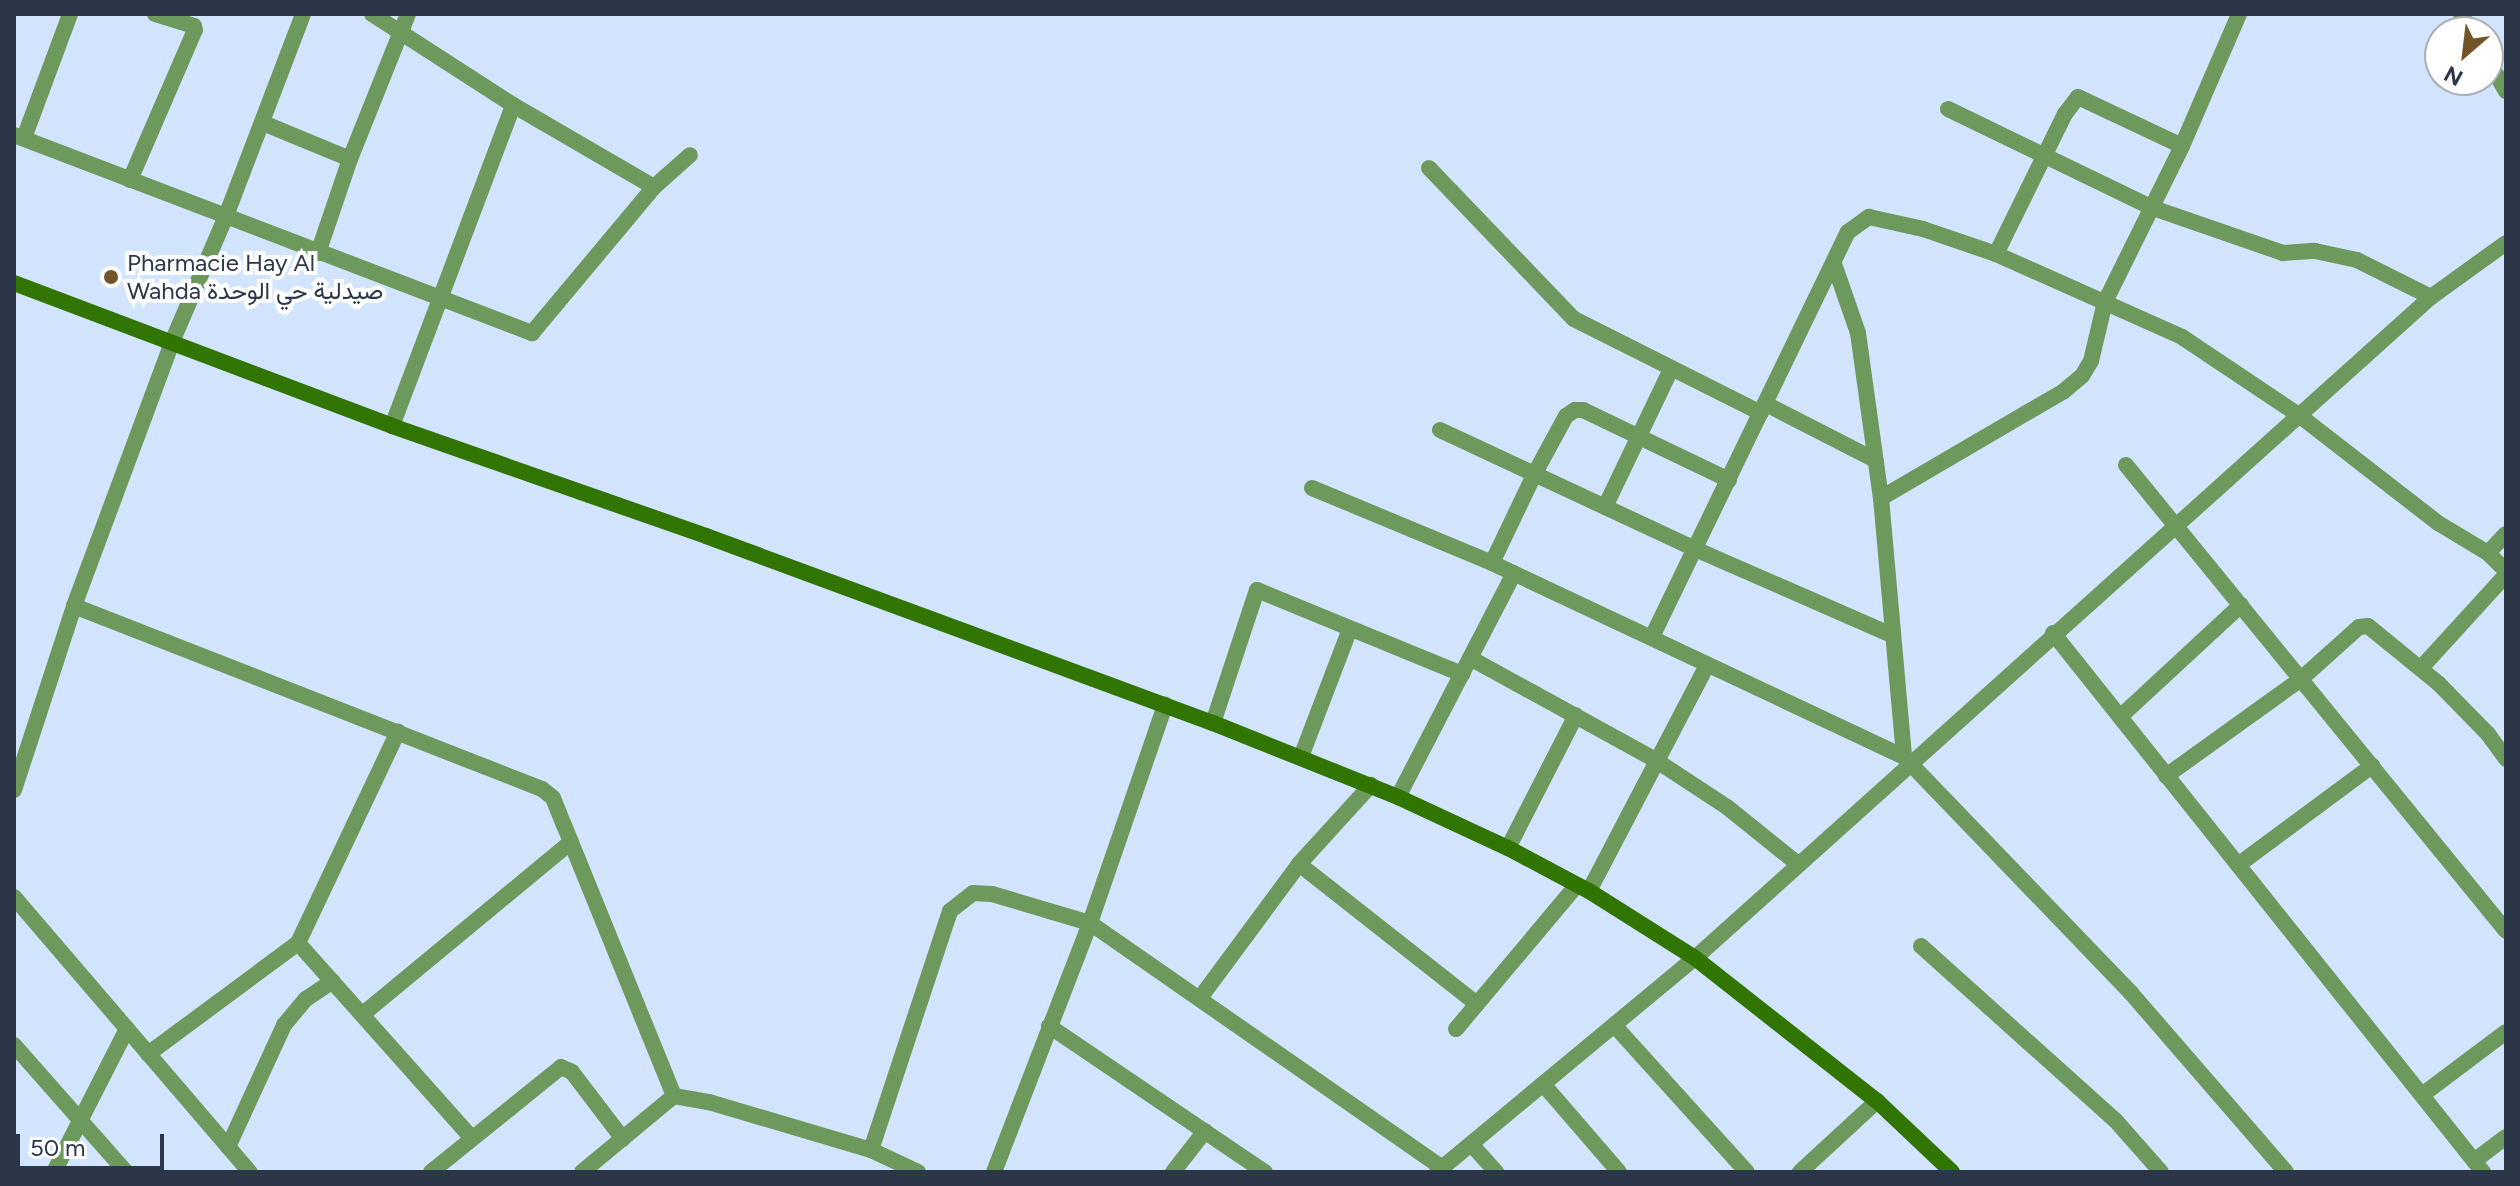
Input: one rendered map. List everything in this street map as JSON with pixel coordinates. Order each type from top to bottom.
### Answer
[{"type":"street","points":[[70,14],[19,137],[532,333],[654,187],[690,155]]},
{"type":"street","points":[[130,180],[195,30],[194,26],[155,14]]},
{"type":"street","points":[[14,790],[74,606],[172,342],[226,216],[303,14]]},
{"type":"street","points":[[372,14],[513,105],[654,187]]},
{"type":"street","points":[[318,253],[350,159],[408,14]]},
{"type":"street","points":[[1881,498],[2064,391],[2082,376],[2091,361],[2105,302],[2182,146],[2239,14]]},
{"type":"street","points":[[1996,254],[2074,100],[2082,96],[2182,146]]},
{"type":"street","points":[[392,426],[513,105]]},
{"type":"street","points":[[1948,109],[2153,208],[2283,253],[2315,251],[2357,260],[2431,297]]},
{"type":"street","points":[[263,123],[350,159]]},
{"type":"street","points":[[1429,168],[1574,319],[1671,369],[1875,460]]},
{"type":"street","points":[[1652,637],[1848,232],[1869,217],[1923,229],[1996,254],[2182,337],[2300,416],[2438,523],[2488,553],[2506,573],[2421,668]]},
{"type":"street","points":[[871,1150],[950,911],[960,900],[973,893],[992,894],[1090,923],[1439,1170],[1695,958],[1907,759],[2300,416],[2431,297],[2506,243]]},
{"type":"street","points":[[1834,264],[1858,333],[1881,498],[1892,635],[1907,759]]},
{"type":"street","points":[[14,283],[392,426],[706,536],[1165,705],[1398,797],[1508,848],[1583,888],[1695,958],[1877,1101],[1952,1172]]},
{"type":"street","points":[[1605,507],[1671,369]]},
{"type":"street","points":[[1492,563],[1535,473],[1566,416],[1575,410],[1583,410],[1729,480]]},
{"type":"street","points":[[1440,430],[1695,549],[1892,635]]},
{"type":"street","points":[[2126,465],[2504,924]]},
{"type":"street","points":[[1312,488],[1514,573],[1907,759],[2131,993],[2286,1172]]},
{"type":"street","points":[[2488,553],[2506,534]]},
{"type":"street","points":[[1398,797],[1514,573]]},
{"type":"street","points":[[1213,723],[1257,590],[1462,674]]},
{"type":"street","points":[[2120,717],[2241,605]]},
{"type":"street","points":[[74,606],[542,789],[553,798],[674,1096]]},
{"type":"street","points":[[2166,776],[2301,679],[2359,627],[2368,626],[2421,668],[2488,734],[2506,759]]},
{"type":"street","points":[[1301,757],[1350,629]]},
{"type":"street","points":[[2053,633],[2479,1166],[2506,1137]]},
{"type":"street","points":[[1470,658],[1657,761],[1727,807],[1798,864]]},
{"type":"street","points":[[1456,1029],[1583,888],[1657,761],[1707,665]]},
{"type":"street","points":[[994,1172],[1090,923],[1165,705]]},
{"type":"street","points":[[1508,848],[1576,715]]},
{"type":"street","points":[[148,1054],[298,943],[398,731]]},
{"type":"street","points":[[2238,865],[2372,766]]},
{"type":"street","points":[[1200,998],[1299,864],[1371,785]]},
{"type":"street","points":[[363,1014],[571,842]]},
{"type":"street","points":[[1299,864],[1477,1004]]},
{"type":"street","points":[[14,897],[250,1172]]},
{"type":"street","points":[[298,943],[472,1138]]},
{"type":"street","points":[[1921,946],[2116,1121],[2161,1172]]},
{"type":"street","points":[[228,1147],[284,1025],[306,999],[333,981]]},
{"type":"street","points":[[1614,1025],[1747,1172]]},
{"type":"street","points":[[1049,1026],[1265,1172]]},
{"type":"street","points":[[54,1172],[127,1029]]},
{"type":"street","points":[[2422,1095],[2506,1032]]},
{"type":"street","points":[[14,1045],[126,1172]]},
{"type":"street","points":[[431,1172],[561,1067],[572,1072],[623,1139]]},
{"type":"street","points":[[1543,1084],[1619,1172]]},
{"type":"street","points":[[582,1172],[674,1096],[709,1102],[871,1150],[918,1172]]},
{"type":"street","points":[[1800,1172],[1877,1101]]},
{"type":"street","points":[[1173,1172],[1205,1131]]},
{"type":"street","points":[[1471,1144],[1496,1172]]},
{"type":"place","name":"Pharmacie Hay Al Wahda صيدلية حي الوحدة","points":[[111,277]]}]
